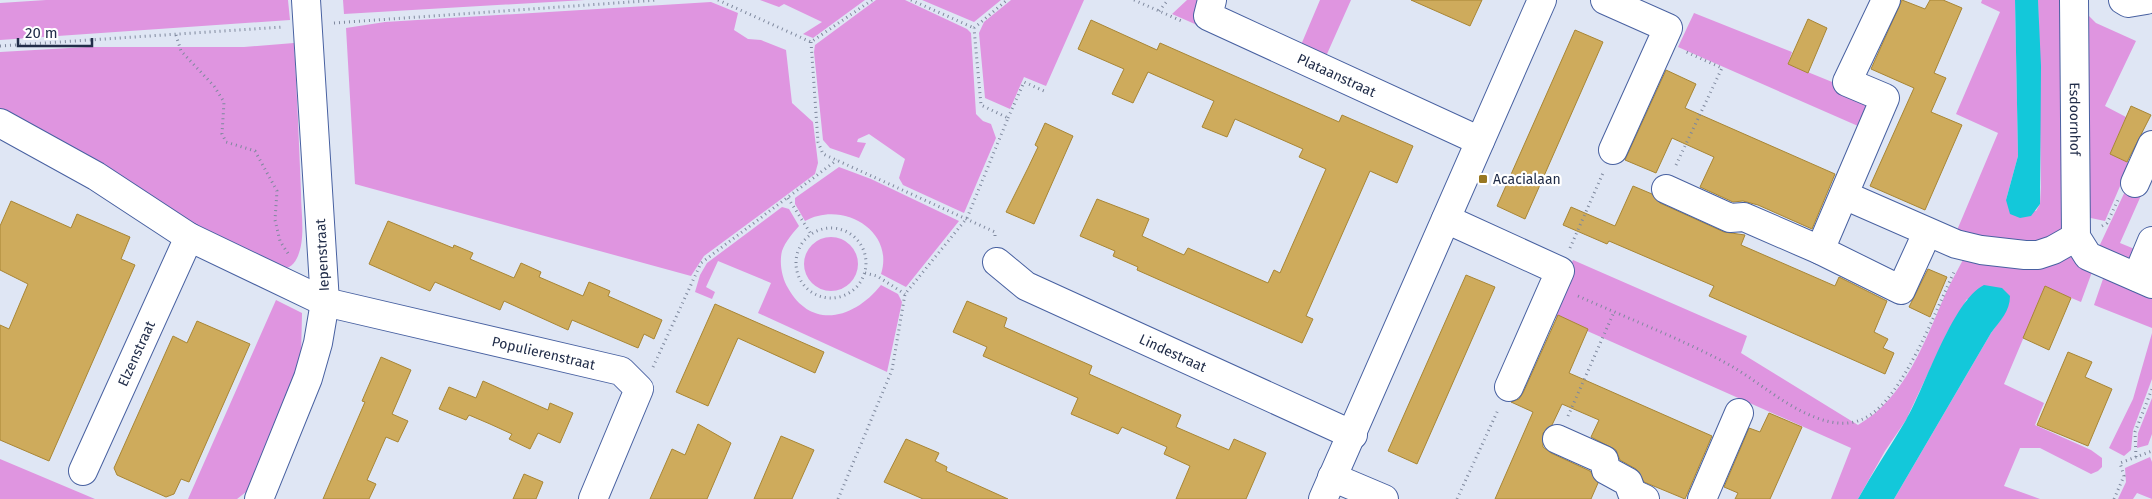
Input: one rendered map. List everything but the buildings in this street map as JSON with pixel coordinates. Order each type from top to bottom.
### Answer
[{"type":"street","name":"Plataanstraat","points":[[1212,0],[1208,16],[1480,141]]},
{"type":"street","points":[[1384,499],[1328,488],[1353,435],[1542,0]]},
{"type":"street","points":[[1605,0],[1668,28],[1613,150]]},
{"type":"street","points":[[1820,250],[1885,98],[1847,82],[1886,0]]},
{"type":"street","name":"Esdoornhof","points":[[2074,0],[2076,90],[2074,227],[2076,237]]},
{"type":"street","points":[[2123,0],[2128,3],[2146,0]]},
{"type":"street","name":"Iepenstraat","points":[[260,499],[308,378],[318,343],[325,302],[307,13]]},
{"type":"street","points":[[0,123],[96,176],[189,237],[325,302]]},
{"type":"street","points":[[2135,183],[2152,145]]},
{"type":"street","points":[[1666,189],[1730,218],[1744,217],[1820,250],[1901,290],[1927,232]]},
{"type":"street","points":[[1844,195],[1927,232],[1968,247],[2025,255],[2038,254],[2053,250],[2076,237],[2088,256],[2144,281],[2152,242]]},
{"type":"street","points":[[1446,219],[1557,278],[1509,387]]},
{"type":"street","name":"Elzenstraat","points":[[83,471],[189,237]]},
{"type":"street","name":"Lindestraat","points":[[997,262],[1026,286],[1353,435]]},
{"type":"street","name":"Populierenstraat","points":[[325,302],[621,371],[636,386]]},
{"type":"street","points":[[593,499],[639,389],[636,386]]},
{"type":"street","points":[[1702,499],[1739,413]]},
{"type":"street","points":[[1557,439],[1604,460],[1606,470],[1628,482],[1635,497]]},
{"type":"path","points":[[0,46],[176,34],[307,13],[658,0]]},
{"type":"path","points":[[718,0],[811,42]]},
{"type":"path","points":[[811,42],[872,0]]},
{"type":"path","points":[[912,0],[974,28]]},
{"type":"path","points":[[974,28],[1007,0]]},
{"type":"path","points":[[1134,0],[1159,11],[1168,0]]},
{"type":"path","points":[[974,28],[981,105],[1008,118]]},
{"type":"path","points":[[176,34],[181,51],[214,86],[224,102],[222,134],[226,142],[255,151],[277,191],[275,220],[280,240],[290,257],[323,261]]},
{"type":"path","points":[[1662,41],[1722,68],[1666,189]]},
{"type":"path","points":[[811,42],[818,142],[823,154],[967,218]]},
{"type":"path","points":[[838,499],[892,370],[905,294],[967,218],[1024,82],[1044,91]]},
{"type":"path","points":[[1613,150],[1557,278],[1614,312],[1725,362],[1788,404],[1817,418],[1838,424],[1865,418],[1880,407],[1901,380],[1968,247]]},
{"type":"path","points":[[636,386],[649,377],[701,263],[837,160]]},
{"type":"path","points":[[2076,237],[2107,223],[2126,182],[2135,183]]},
{"type":"path","points":[[788,198],[811,234]]},
{"type":"path","points":[[829,228],[846,231],[856,238],[863,249],[866,261],[865,273],[860,284],[851,292],[840,298],[828,298],[816,295],[802,283],[796,266],[797,253],[802,242],[811,234],[829,228]]},
{"type":"path","points":[[865,273],[877,276],[905,294]]},
{"type":"path","points":[[1557,439],[1614,312]]},
{"type":"path","points":[[1457,499],[1509,387]]},
{"type":"path","points":[[2136,457],[2135,432],[2152,390]]},
{"type":"path","points":[[2114,499],[2124,476],[2120,463],[2152,451]]},
{"type":"shaded area","points":[[46,0],[288,0],[290,20],[0,40],[0,3]]},
{"type":"shaded area","points":[[343,0],[585,0],[344,14]]},
{"type":"shaded area","points":[[760,0],[865,0],[813,38],[803,34],[822,22],[784,4],[779,7]]},
{"type":"shaded area","points":[[876,0],[905,0],[967,29],[971,33],[976,114],[983,121],[991,124],[996,138],[964,213],[903,185],[899,178],[905,159],[869,134],[858,139],[857,142],[866,143],[859,158],[830,148],[823,140],[814,52],[815,45]]},
{"type":"shaded area","points":[[922,0],[1001,0],[974,22]]},
{"type":"shaded area","points":[[1011,0],[1084,0],[1046,86],[1024,77],[1010,109],[985,98],[979,33],[984,22]]},
{"type":"shaded area","points":[[1187,0],[1205,0],[1204,28],[1172,14]]},
{"type":"shaded area","points":[[1320,0],[1351,0],[1323,63],[1298,52]]},
{"type":"shaded area","points":[[1982,0],[2015,0],[2018,156],[2006,200],[2036,211],[2040,204],[2041,187],[2038,0],[2063,0],[2065,230],[2038,248],[1955,235],[1998,133],[1956,114],[2000,12],[1981,3]]},
{"type":"shaded area","points":[[711,2],[738,13],[734,30],[748,39],[761,40],[786,50],[792,103],[813,122],[818,163],[815,174],[704,256],[691,276],[355,184],[346,28],[385,22]]},
{"type":"shaded area","points":[[1694,13],[1792,52],[1788,64],[1869,97],[1858,126],[1678,47]]},
{"type":"shaded area","points":[[2089,16],[2096,23],[2136,41],[2105,106],[2126,117],[2110,154],[2130,163],[2105,221],[2086,217],[2087,40]]},
{"type":"shaded area","points":[[294,43],[302,235],[297,258],[284,269],[267,268],[0,112],[0,52],[87,47],[244,47]]},
{"type":"shaded area","points":[[839,167],[871,179],[959,221],[906,287],[881,274],[883,258],[880,244],[873,232],[862,223],[849,217],[834,214],[819,215],[805,221],[795,204],[795,198]]},
{"type":"shaded area","points":[[2128,185],[2143,191],[2120,243],[2137,250],[2127,260],[2097,251]]},
{"type":"shaded area","points":[[782,207],[789,209],[799,226],[787,241],[782,251],[781,260],[786,284],[798,302],[809,310],[821,315],[834,315],[846,312],[859,305],[881,285],[898,294],[902,302],[887,372],[758,313],[771,283],[718,261],[706,287],[715,292],[712,299],[695,292],[700,275],[707,263]]},
{"type":"shaded area","points":[[826,237],[836,237],[846,241],[854,249],[858,264],[854,279],[846,287],[836,291],[826,291],[816,287],[808,279],[804,269],[804,259],[808,249],[816,241]]},
{"type":"shaded area","points":[[1966,254],[2069,256],[2092,272],[2081,302],[2045,287],[2004,384],[2044,403],[2035,425],[2091,450],[2102,458],[2102,467],[2091,474],[2040,448],[2020,448],[2004,486],[2040,499],[1894,499],[1991,333],[2004,315],[1967,299],[1947,333],[1906,420],[1885,451],[1858,499],[1831,499],[1851,448],[1549,314],[1573,260],[1747,336],[1741,353],[1858,425],[1874,414],[1901,385],[1921,350],[1947,290]]},
{"type":"shaded area","points":[[2104,276],[2152,298],[2152,328],[2094,305]]},
{"type":"shaded area","points":[[276,300],[302,313],[301,358],[285,402],[246,492],[237,499],[188,499]]},
{"type":"shaded area","points":[[2152,333],[2152,379],[2133,430],[2131,450],[2124,456],[2109,448],[2133,399]]},
{"type":"shaded area","points":[[2152,398],[2152,434],[2148,445],[2137,448],[2138,433]]},
{"type":"shaded area","points":[[2150,457],[2152,462],[2152,499],[2137,493],[2133,499],[2118,499],[2126,482],[2125,468]]},
{"type":"shaded area","points":[[0,459],[95,499],[0,499]]},
{"type":"water","points":[[2015,0],[2038,0],[2041,66],[2040,204],[2031,216],[2020,218],[2010,214],[2006,200],[2018,156]]},
{"type":"water","points":[[1984,285],[2002,288],[2010,296],[2004,316],[1991,333],[1894,499],[1858,499],[1906,420],[1950,326],[1972,294]]},
{"type":"place","name":"Acacialaan","points":[[1483,179]]}]
